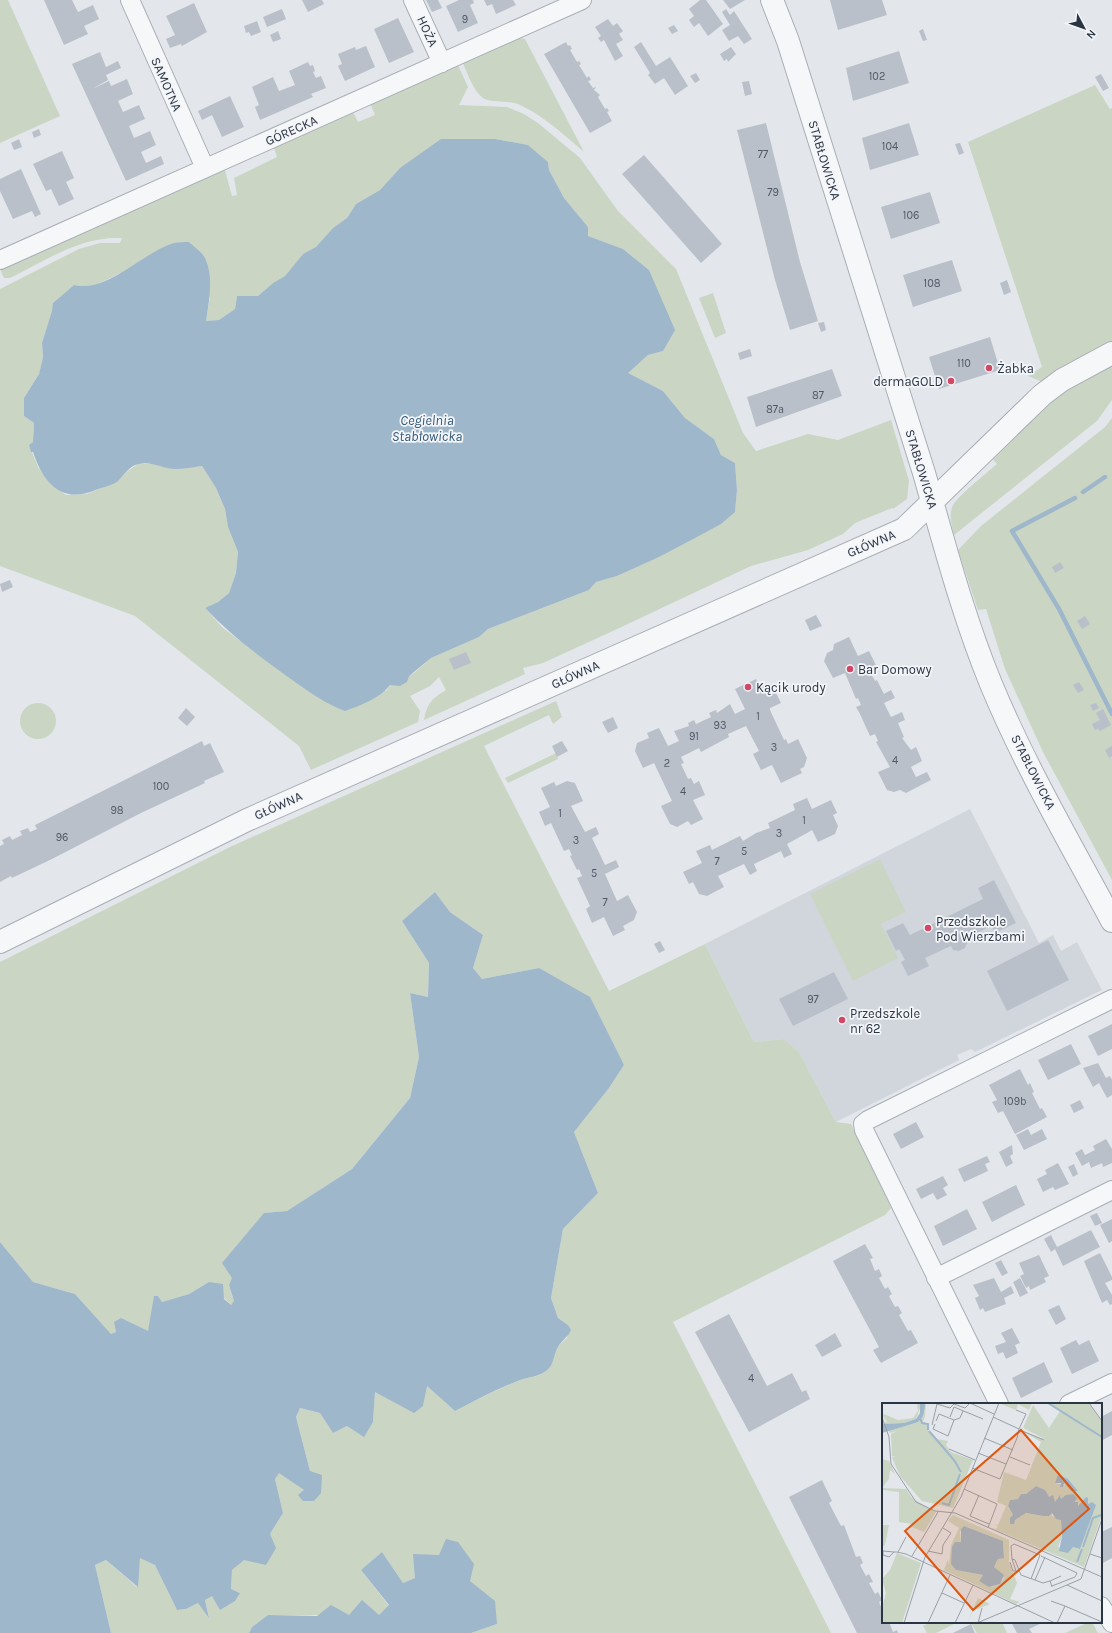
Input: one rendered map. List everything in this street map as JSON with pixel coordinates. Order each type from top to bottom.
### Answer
[{"type":"street","name":"SAMOTNA","points":[[130,0],[205,168]]},
{"type":"street","name":"HOŻA","points":[[413,0],[442,62]]},
{"type":"street","name":"GÓRECKA","points":[[0,260],[582,0]]},
{"type":"street","name":"STABŁOWICKA","points":[[772,0],[788,41],[946,550],[991,683],[1030,767],[1112,921]]},
{"type":"street","name":"GŁÓWNA","points":[[0,942],[261,813],[900,531],[932,502],[1038,398],[1062,380],[1112,353]]},
{"type":"street","points":[[998,1403],[864,1130],[863,1124],[868,1120],[1112,999]]},
{"type":"street","points":[[936,1278],[1112,1190]]},
{"type":"street","points":[[1071,1403],[1112,1382]]},
{"type":"street","points":[[1102,1608],[1112,1624]]},
{"type":"shaded area","points":[[970,809],[1039,943],[1053,935],[1061,951],[1077,942],[1102,990],[975,1052],[971,1049],[957,1055],[959,1060],[836,1122],[799,1052],[784,1039],[754,1042],[705,944]]},
{"type":"green space","points":[[0,0],[8,0],[60,116],[0,143]]},
{"type":"green space","points":[[517,37],[525,39],[584,152],[554,126],[529,109],[516,103],[486,100],[479,95],[473,86],[462,61]]},
{"type":"green space","points":[[457,63],[468,87],[459,105],[507,107],[524,114],[538,123],[580,158],[618,211],[676,269],[743,433],[756,451],[808,434],[838,440],[891,420],[909,481],[907,499],[893,509],[892,508],[855,523],[843,534],[808,550],[751,566],[543,663],[523,668],[525,674],[424,720],[430,702],[446,690],[439,677],[430,686],[410,696],[420,711],[418,722],[311,770],[299,746],[135,616],[0,566],[0,289],[79,249],[100,243],[120,243],[122,238],[107,238],[77,245],[10,278],[4,278],[0,269],[224,167],[232,196],[237,195],[234,178],[277,157],[273,145],[352,110],[358,122],[375,115],[370,103]],"holes":[[[495,139],[528,145],[548,162],[549,170],[564,198],[588,227],[588,236],[623,249],[649,270],[663,351],[648,355],[627,373],[663,391],[685,418],[714,439],[721,455],[735,463],[737,490],[735,512],[657,558],[617,576],[596,582],[589,590],[488,629],[479,637],[431,658],[414,673],[390,685],[386,691],[255,652],[223,628],[205,608],[218,602],[229,593],[236,573],[238,552],[228,527],[225,509],[216,488],[202,466],[174,469],[153,464],[138,464],[117,481],[87,494],[66,495],[51,485],[38,467],[29,445],[33,442],[34,423],[24,416],[24,398],[39,374],[43,357],[42,343],[53,311],[53,303],[74,285],[92,285],[120,273],[210,297],[206,321],[219,320],[235,309],[237,296],[258,296],[273,283],[285,276],[303,254],[316,248],[333,228],[347,218],[356,204],[380,190],[400,168],[473,140]]]},
{"type":"green space","points":[[1095,85],[1110,109],[1112,108],[1112,345],[1045,383],[1028,376],[1042,367],[968,142]]},
{"type":"green space","points":[[713,293],[726,333],[715,338],[699,298]]},
{"type":"green space","points":[[1112,360],[1112,400],[1097,421],[954,535],[951,517],[952,507],[966,491],[997,464],[993,460],[1013,439],[1010,435],[1038,406]]},
{"type":"green space","points":[[1112,418],[1112,880],[1043,752],[1005,669],[986,609],[978,610],[958,550],[981,526],[1105,427]]},
{"type":"green space","points":[[556,701],[562,717],[553,724],[549,715],[484,746],[609,991],[705,944],[754,1042],[784,1039],[799,1052],[836,1122],[851,1124],[891,1208],[885,1215],[673,1322],[831,1633],[471,1633],[497,1624],[470,1581],[439,1555],[415,1578],[403,1583],[382,1552],[361,1570],[389,1606],[379,1615],[268,1615],[252,1627],[249,1633],[111,1633],[95,1565],[106,1560],[137,1587],[140,1557],[155,1565],[177,1610],[186,1609],[198,1603],[209,1617],[205,1600],[211,1595],[240,1593],[231,1589],[232,1570],[270,1534],[283,1513],[275,1479],[279,1472],[304,1490],[303,1501],[310,1471],[296,1417],[300,1408],[320,1413],[333,1433],[347,1426],[373,1422],[375,1392],[423,1406],[426,1385],[455,1411],[520,1380],[540,1375],[548,1369],[556,1350],[567,1338],[568,1325],[558,1318],[551,1298],[563,1229],[598,1193],[574,1132],[609,1088],[624,1065],[613,1046],[539,968],[482,979],[473,968],[483,935],[450,912],[435,892],[402,921],[429,963],[428,997],[410,993],[419,1057],[410,1098],[352,1169],[287,1211],[264,1213],[229,1285],[234,1301],[231,1305],[209,1282],[189,1294],[162,1302],[158,1296],[148,1331],[116,1332],[111,1334],[75,1294],[33,1282],[0,1242],[0,962],[232,846]]},
{"type":"green space","points":[[38,703],[48,706],[53,711],[56,721],[53,731],[48,736],[38,739],[28,736],[23,731],[20,721],[23,711],[28,706]]},
{"type":"green space","points":[[556,753],[558,759],[508,783],[505,778]]},
{"type":"green space","points":[[880,859],[906,912],[881,924],[898,958],[853,981],[810,894]]},
{"type":"green space","points":[[929,1623],[956,1623],[936,1633],[927,1633],[923,1626]]},
{"type":"green space","points":[[971,1623],[1002,1623],[1007,1633],[977,1633]]},
{"type":"green space","points":[[1087,1623],[1093,1623],[1098,1633],[1065,1633]]},
{"type":"water","name":"Cegielnia Stabłowicka","points":[[441,139],[495,139],[528,145],[548,162],[549,170],[564,198],[588,227],[588,236],[623,249],[649,270],[675,330],[663,351],[648,355],[628,373],[663,391],[685,418],[714,439],[721,455],[735,463],[737,490],[735,512],[721,524],[657,558],[617,576],[596,582],[589,590],[488,629],[479,637],[431,658],[409,676],[407,682],[400,686],[390,685],[375,698],[345,711],[319,698],[271,665],[236,638],[205,608],[218,602],[229,593],[236,573],[238,552],[228,527],[225,509],[216,488],[202,466],[175,469],[144,463],[130,468],[118,481],[111,485],[75,495],[65,493],[56,489],[49,482],[43,474],[33,452],[31,452],[29,445],[33,442],[34,423],[24,416],[24,398],[39,374],[43,357],[42,343],[53,303],[74,285],[87,286],[100,283],[112,278],[162,248],[174,243],[189,242],[204,256],[208,265],[210,289],[206,321],[219,320],[235,309],[237,296],[258,296],[273,283],[285,276],[303,254],[316,247],[333,228],[347,218],[356,204],[380,190],[400,168]]},
{"type":"water","points":[[435,892],[450,912],[483,935],[473,968],[482,979],[539,968],[590,997],[624,1065],[609,1088],[574,1132],[598,1193],[563,1229],[551,1298],[558,1318],[568,1325],[571,1330],[556,1350],[551,1366],[540,1375],[511,1383],[455,1411],[427,1386],[423,1406],[414,1413],[375,1392],[373,1422],[364,1437],[347,1426],[333,1433],[320,1413],[300,1408],[296,1417],[310,1471],[322,1475],[321,1493],[314,1501],[303,1501],[298,1495],[304,1490],[279,1473],[275,1479],[283,1513],[270,1534],[276,1548],[266,1565],[244,1560],[232,1570],[231,1589],[240,1593],[235,1601],[220,1610],[212,1596],[205,1600],[209,1618],[198,1603],[186,1609],[177,1610],[155,1565],[140,1558],[138,1587],[106,1560],[95,1565],[111,1633],[0,1633],[0,1242],[33,1282],[75,1294],[111,1334],[116,1332],[114,1322],[121,1318],[148,1331],[154,1296],[158,1296],[162,1302],[189,1294],[209,1282],[223,1284],[224,1299],[231,1305],[234,1301],[229,1285],[232,1278],[222,1263],[264,1213],[287,1211],[352,1169],[410,1098],[419,1057],[410,993],[428,997],[429,963],[402,921]]},
{"type":"water","points":[[446,1539],[458,1542],[474,1564],[470,1581],[495,1601],[497,1624],[471,1633],[249,1633],[252,1627],[268,1615],[317,1616],[331,1605],[349,1615],[362,1600],[379,1615],[389,1605],[361,1570],[382,1552],[403,1583],[415,1578],[413,1554],[439,1555]]},
{"type":"building","points":[[44,0],[72,0],[78,12],[93,5],[99,19],[84,26],[88,34],[64,45]]},
{"type":"building","points":[[302,0],[322,0],[324,4],[308,12]]},
{"type":"building","points":[[426,0],[438,0],[442,8],[432,12]]},
{"type":"building","points":[[459,0],[473,0],[474,3],[470,5],[478,23],[458,32],[446,6]]},
{"type":"building","points":[[484,0],[513,0],[516,5],[496,14],[492,4],[487,6]]},
{"type":"building","points":[[700,0],[706,0],[723,24],[708,36],[699,23],[694,27],[689,20],[694,16],[689,9]]},
{"type":"building","points":[[723,0],[745,0],[730,9]]},
{"type":"building","points":[[830,0],[882,0],[887,15],[838,30]]},
{"type":"building","points":[[194,3],[207,32],[182,46],[181,44],[170,48],[166,39],[175,35],[166,16]]},
{"type":"building","points":[[282,9],[286,19],[267,27],[263,17]]},
{"type":"building","points":[[726,9],[730,15],[734,11],[752,39],[744,44],[738,36],[729,41],[722,30],[730,25],[722,12]]},
{"type":"building","points":[[398,18],[414,52],[389,63],[374,29]]},
{"type":"building","points":[[608,19],[613,26],[617,23],[623,31],[619,34],[623,40],[616,44],[623,56],[615,61],[604,40],[601,42],[598,38],[601,36],[595,27]]},
{"type":"building","points":[[257,21],[261,32],[251,36],[249,32],[246,33],[244,26]]},
{"type":"building","points":[[674,25],[678,31],[672,34],[668,28]]},
{"type":"building","points":[[923,29],[927,40],[923,41],[919,31]]},
{"type":"building","points":[[278,31],[281,39],[273,42],[270,35]]},
{"type":"building","points":[[566,42],[568,46],[570,45],[572,49],[570,50],[577,62],[579,61],[581,64],[579,65],[587,78],[589,76],[591,80],[588,81],[593,88],[596,87],[594,90],[600,95],[598,97],[605,109],[607,108],[609,111],[607,112],[612,121],[590,133],[544,54]]},
{"type":"building","points":[[641,42],[656,66],[670,57],[688,86],[675,95],[664,78],[655,84],[648,75],[650,73],[634,47]]},
{"type":"building","points":[[366,46],[375,67],[345,81],[338,66],[342,64],[338,54],[355,47],[356,50]]},
{"type":"building","points":[[731,47],[736,54],[728,62],[727,59],[724,61],[720,54]]},
{"type":"building","points":[[899,51],[909,83],[853,101],[846,68]]},
{"type":"building","points":[[100,52],[106,67],[118,61],[121,68],[106,75],[108,80],[92,89],[109,81],[111,86],[127,79],[133,94],[118,101],[123,112],[139,105],[145,119],[129,126],[134,138],[150,131],[156,145],[141,152],[146,163],[161,156],[164,164],[126,181],[72,64]]},
{"type":"building","points":[[308,62],[310,66],[313,65],[315,71],[313,72],[316,78],[321,76],[326,88],[311,94],[313,97],[260,120],[255,107],[259,105],[252,87],[273,77],[279,91],[295,85],[289,71]]},
{"type":"building","points":[[696,73],[700,80],[695,83],[690,76]]},
{"type":"building","points":[[1101,74],[1109,88],[1103,91],[1095,77]]},
{"type":"building","points":[[749,81],[752,94],[745,96],[742,82]]},
{"type":"building","points":[[230,96],[244,127],[222,137],[212,115],[202,120],[198,111]]},
{"type":"building","points":[[766,123],[800,262],[818,321],[790,330],[775,280],[737,130]]},
{"type":"building","points":[[909,123],[919,155],[870,170],[862,138]]},
{"type":"building","points":[[39,129],[41,135],[34,138],[32,132]]},
{"type":"building","points":[[19,139],[22,147],[14,150],[11,143]]},
{"type":"building","points":[[960,143],[964,153],[959,155],[955,144]]},
{"type":"building","points":[[62,151],[74,178],[66,182],[74,199],[59,206],[51,189],[46,191],[33,164]]},
{"type":"building","points":[[644,155],[722,244],[701,263],[622,174]]},
{"type":"building","points":[[21,169],[41,214],[35,217],[32,211],[13,219],[0,191],[0,179]]},
{"type":"building","points":[[930,192],[940,223],[891,239],[881,207]]},
{"type":"building","points":[[952,260],[962,291],[913,307],[903,275]]},
{"type":"building","points":[[1007,280],[1011,292],[1004,295],[1000,283]]},
{"type":"building","points":[[824,322],[826,330],[821,332],[818,323]]},
{"type":"building","points":[[990,337],[1000,370],[939,389],[929,357]]},
{"type":"building","points":[[750,349],[752,356],[740,360],[738,353]]},
{"type":"building","points":[[832,369],[842,396],[756,427],[747,397]]},
{"type":"building","points":[[1060,562],[1064,568],[1055,573],[1052,567]]},
{"type":"building","points":[[10,580],[13,587],[2,592],[0,584]]},
{"type":"building","points":[[816,615],[822,626],[810,631],[805,620]]},
{"type":"building","points":[[1085,616],[1090,624],[1082,629],[1077,621]]},
{"type":"building","points":[[849,637],[858,656],[869,651],[876,665],[871,667],[874,673],[871,674],[875,681],[877,680],[884,694],[891,690],[895,698],[884,703],[891,717],[902,712],[905,720],[898,723],[904,737],[902,738],[911,750],[916,747],[922,761],[911,767],[916,777],[927,772],[931,780],[906,793],[900,790],[894,792],[887,790],[878,772],[890,767],[876,742],[878,741],[875,734],[870,736],[856,707],[861,705],[858,698],[856,699],[845,673],[833,678],[824,661],[827,653],[833,650],[834,644]]},
{"type":"building","points":[[466,652],[471,663],[454,670],[449,659]]},
{"type":"building","points":[[756,679],[758,683],[762,682],[772,685],[781,703],[770,708],[770,710],[784,740],[786,739],[788,744],[798,739],[807,758],[804,767],[800,769],[802,773],[781,783],[772,765],[761,770],[753,754],[759,751],[746,726],[728,734],[729,737],[701,752],[699,748],[681,757],[684,763],[681,764],[688,779],[691,778],[694,784],[699,781],[705,795],[693,800],[703,819],[691,825],[688,821],[677,827],[670,824],[661,806],[672,801],[654,763],[643,768],[635,751],[637,743],[649,738],[647,733],[659,728],[668,746],[679,741],[674,731],[689,726],[688,723],[694,720],[696,724],[711,717],[709,713],[716,710],[717,713],[730,704],[735,714],[745,709],[735,689]]},
{"type":"building","points":[[1079,682],[1084,690],[1078,693],[1073,685]]},
{"type":"building","points":[[1096,703],[1099,708],[1093,711],[1090,705]]},
{"type":"building","points":[[186,708],[195,717],[187,726],[178,718]]},
{"type":"building","points":[[1103,709],[1111,725],[1100,731],[1098,729],[1095,730],[1092,724],[1100,720],[1096,713]]},
{"type":"building","points":[[613,717],[618,728],[608,733],[602,722]]},
{"type":"building","points":[[202,741],[204,746],[210,743],[224,772],[204,781],[205,783],[141,813],[52,859],[0,882],[0,846],[4,844],[2,840],[10,836],[12,840],[22,835],[20,831],[28,828],[30,832],[37,829],[35,825]]},
{"type":"building","points":[[562,741],[568,751],[557,757],[552,746]]},
{"type":"building","points":[[1112,746],[1112,756],[1109,758],[1105,750]]},
{"type":"building","points":[[567,781],[575,783],[583,801],[571,806],[585,832],[596,827],[599,834],[592,838],[605,865],[616,860],[619,867],[605,874],[617,901],[628,895],[637,912],[634,920],[623,926],[625,930],[613,936],[604,917],[592,923],[586,909],[590,906],[577,878],[582,876],[579,869],[577,870],[570,856],[572,855],[569,849],[564,851],[551,823],[545,826],[539,812],[550,807],[541,788],[554,782],[556,786]]},
{"type":"building","points":[[807,798],[812,809],[831,800],[837,813],[833,815],[838,826],[835,834],[818,842],[812,830],[787,844],[792,854],[784,858],[781,851],[754,864],[757,871],[750,875],[744,864],[718,876],[724,887],[707,896],[699,894],[693,882],[689,884],[683,872],[702,863],[696,851],[710,845],[712,850],[740,836],[743,841],[756,833],[770,828],[768,823],[795,810],[793,804]]},
{"type":"building","points":[[994,880],[1016,923],[995,933],[991,926],[965,939],[967,943],[965,948],[959,951],[953,950],[951,946],[925,958],[929,966],[908,976],[901,962],[905,960],[899,949],[896,951],[886,931],[903,923],[910,935],[983,899],[978,888]]},
{"type":"building","points":[[1048,940],[1069,980],[1007,1011],[987,971]]},
{"type":"building","points":[[660,941],[665,950],[659,953],[654,944]]},
{"type":"building","points":[[834,972],[848,999],[793,1026],[779,999]]},
{"type":"building","points":[[1112,1024],[1112,1049],[1098,1056],[1088,1036]]},
{"type":"building","points":[[1071,1044],[1081,1064],[1048,1080],[1038,1060]]},
{"type":"building","points":[[1098,1063],[1106,1078],[1110,1076],[1112,1080],[1112,1095],[1107,1098],[1099,1083],[1093,1087],[1083,1068]]},
{"type":"building","points":[[1020,1069],[1028,1085],[1030,1083],[1034,1092],[1032,1093],[1040,1109],[1042,1108],[1047,1117],[1015,1134],[1003,1111],[998,1113],[992,1102],[997,1100],[989,1085]]},
{"type":"building","points":[[1080,1100],[1084,1108],[1074,1113],[1070,1105]]},
{"type":"building","points":[[916,1122],[924,1137],[901,1149],[893,1134]]},
{"type":"building","points":[[1028,1129],[1031,1135],[1042,1129],[1047,1139],[1024,1150],[1016,1135]]},
{"type":"building","points":[[1106,1139],[1112,1149],[1112,1163],[1103,1167],[1102,1163],[1091,1168],[1089,1162],[1082,1166],[1075,1153],[1082,1149],[1085,1155],[1095,1150],[1093,1146]]},
{"type":"building","points":[[1012,1145],[1013,1154],[1010,1156],[1013,1163],[1006,1167],[999,1152]]},
{"type":"building","points":[[987,1156],[990,1162],[985,1164],[988,1171],[964,1182],[958,1169]]},
{"type":"building","points":[[1058,1163],[1069,1184],[1055,1190],[1053,1187],[1043,1192],[1037,1179],[1047,1174],[1045,1170]]},
{"type":"building","points":[[1074,1164],[1078,1174],[1073,1177],[1068,1167]]},
{"type":"building","points":[[943,1176],[948,1185],[943,1188],[947,1195],[937,1200],[933,1193],[921,1199],[916,1189]]},
{"type":"building","points":[[1016,1185],[1025,1205],[992,1222],[982,1202]]},
{"type":"building","points":[[967,1209],[977,1229],[943,1246],[934,1226]]},
{"type":"building","points":[[1097,1213],[1102,1223],[1095,1226],[1090,1216]]},
{"type":"building","points":[[1112,1219],[1112,1241],[1109,1243],[1100,1225]]},
{"type":"building","points":[[1091,1230],[1100,1247],[1063,1266],[1055,1249],[1051,1252],[1044,1239],[1051,1235],[1057,1247]]},
{"type":"building","points":[[865,1244],[873,1258],[870,1259],[875,1271],[879,1269],[882,1276],[879,1278],[885,1289],[888,1287],[892,1294],[889,1296],[895,1307],[898,1306],[902,1313],[899,1315],[908,1331],[911,1330],[918,1343],[881,1363],[873,1350],[879,1347],[833,1261]]},
{"type":"building","points":[[1100,1253],[1112,1277],[1112,1280],[1105,1283],[1112,1295],[1112,1304],[1110,1305],[1107,1300],[1102,1303],[1084,1261]]},
{"type":"building","points":[[1039,1255],[1049,1276],[1044,1278],[1046,1282],[1030,1290],[1029,1286],[1026,1288],[1020,1276],[1024,1274],[1019,1263]]},
{"type":"building","points":[[1001,1260],[1008,1273],[1002,1276],[995,1263]]},
{"type":"building","points":[[994,1278],[1001,1292],[1011,1286],[1014,1293],[1004,1298],[1006,1304],[985,1312],[983,1308],[980,1310],[975,1298],[979,1296],[973,1285]]},
{"type":"building","points":[[1020,1278],[1028,1293],[1020,1297],[1013,1282]]},
{"type":"building","points":[[1059,1305],[1066,1319],[1056,1325],[1048,1310]]},
{"type":"building","points":[[729,1314],[767,1386],[792,1373],[802,1392],[806,1390],[810,1399],[749,1432],[695,1332]]},
{"type":"building","points":[[1012,1328],[1020,1343],[1015,1345],[1018,1353],[1006,1359],[1003,1352],[998,1354],[995,1346],[1006,1342],[1001,1333]]},
{"type":"building","points":[[835,1333],[842,1346],[822,1357],[815,1345]]},
{"type":"building","points":[[1076,1340],[1079,1345],[1089,1340],[1099,1361],[1072,1374],[1060,1348]]},
{"type":"building","points":[[1044,1362],[1053,1382],[1021,1398],[1012,1378]]},
{"type":"building","points":[[1112,1411],[1112,1435],[1102,1440],[1102,1416]]},
{"type":"building","points":[[822,1480],[832,1501],[829,1503],[841,1526],[844,1525],[856,1557],[860,1556],[863,1563],[860,1565],[866,1576],[869,1574],[873,1582],[869,1583],[875,1594],[878,1592],[882,1600],[879,1602],[882,1609],[882,1623],[889,1623],[893,1632],[897,1630],[898,1633],[857,1633],[789,1497]]},
{"type":"building","points":[[1112,1527],[1112,1558],[1103,1563],[1102,1561],[1102,1532]]},
{"type":"building","points":[[1012,1623],[1042,1623],[1029,1629],[1032,1633],[1017,1633]]},
{"type":"building","points":[[971,1624],[975,1633],[953,1633]]},
{"type":"waterway","points":[[1083,492],[1105,477]]},
{"type":"waterway","points":[[1075,498],[1012,531],[1059,609],[1112,714]]},
{"type":"place","name":"Żabka","points":[[989,368]]},
{"type":"place","name":"dermaGOLD","points":[[951,381]]},
{"type":"place","name":"Bar Domowy","points":[[850,669]]},
{"type":"place","name":"Kącik urody","points":[[748,687]]},
{"type":"place","name":"Przedszkole Pod Wierzbami","points":[[928,928]]},
{"type":"place","name":"Przedszkole nr 62","points":[[842,1020]]}]
